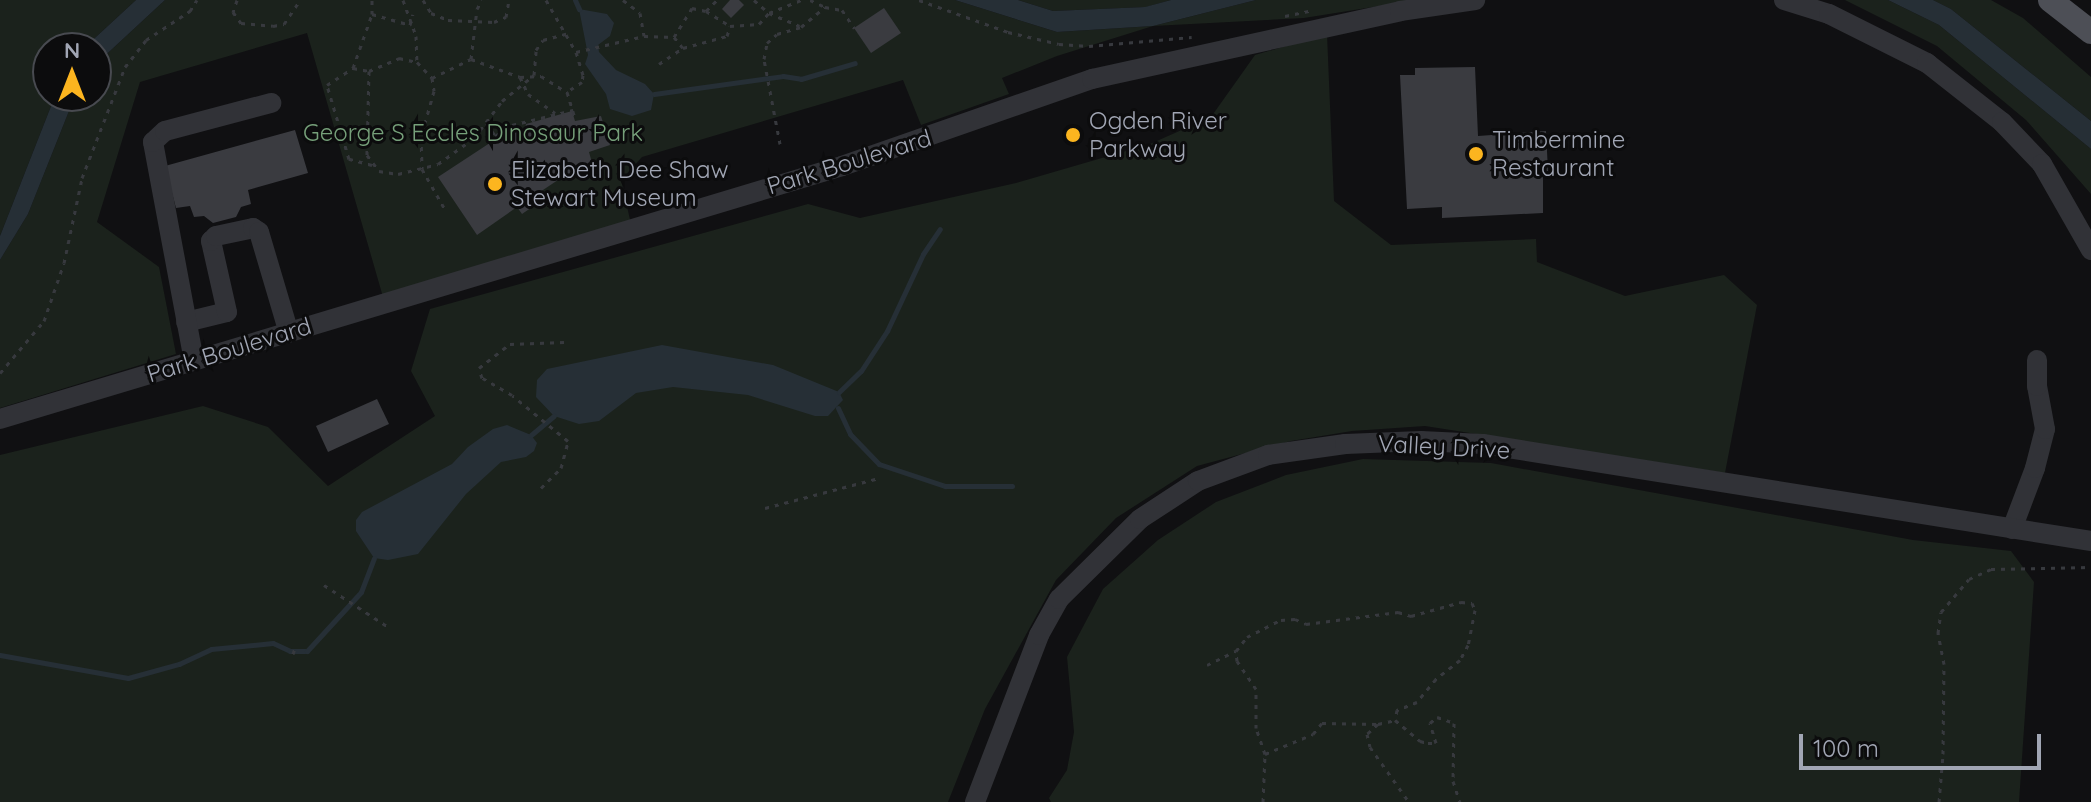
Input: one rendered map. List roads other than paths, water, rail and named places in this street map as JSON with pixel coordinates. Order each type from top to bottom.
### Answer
[{"type":"main road","points":[[2050,0],[2091,32]]},
{"type":"street","name":"Park Boulevard","points":[[0,419],[899,149],[1092,79],[1400,11],[1475,0]]},
{"type":"street","points":[[1784,0],[1829,14],[1927,63],[2002,122],[2042,164],[2091,250]]},
{"type":"street","points":[[194,361],[153,142],[165,131],[271,103]]},
{"type":"street","points":[[237,348],[211,241],[216,236],[253,228],[259,232],[289,333]]},
{"type":"street","points":[[186,322],[227,312]]},
{"type":"street","points":[[2012,529],[2035,468],[2045,429],[2037,386],[2037,360]]},
{"type":"street","name":"Valley Drive","points":[[975,802],[1039,635],[1059,599],[1140,519],[1198,481],[1268,455],[1345,444],[1421,441],[1483,444],[2091,541]]},
{"type":"waterway","points":[[575,0],[579,9]]},
{"type":"waterway","points":[[654,94],[783,76],[801,79],[855,63]]},
{"type":"waterway","points":[[839,392],[861,371],[887,331],[923,254],[940,229]]},
{"type":"waterway","points":[[838,408],[850,434],[879,464],[945,486],[1012,486]]},
{"type":"waterway","points":[[531,435],[554,416]]},
{"type":"waterway","points":[[0,655],[128,678],[179,664],[211,649],[273,643],[290,651],[307,651],[361,592],[374,558]]},
{"type":"place","name":"Ogden River Parkway","points":[[1073,135]]},
{"type":"place","name":"Timbermine Restaurant","points":[[1476,154]]},
{"type":"place","name":"Elizabeth Dee Shaw Stewart Museum","points":[[495,184]]},
{"type":"park label","name":"George S Eccles Dinosaur Park","points":[[473,133]]}]
